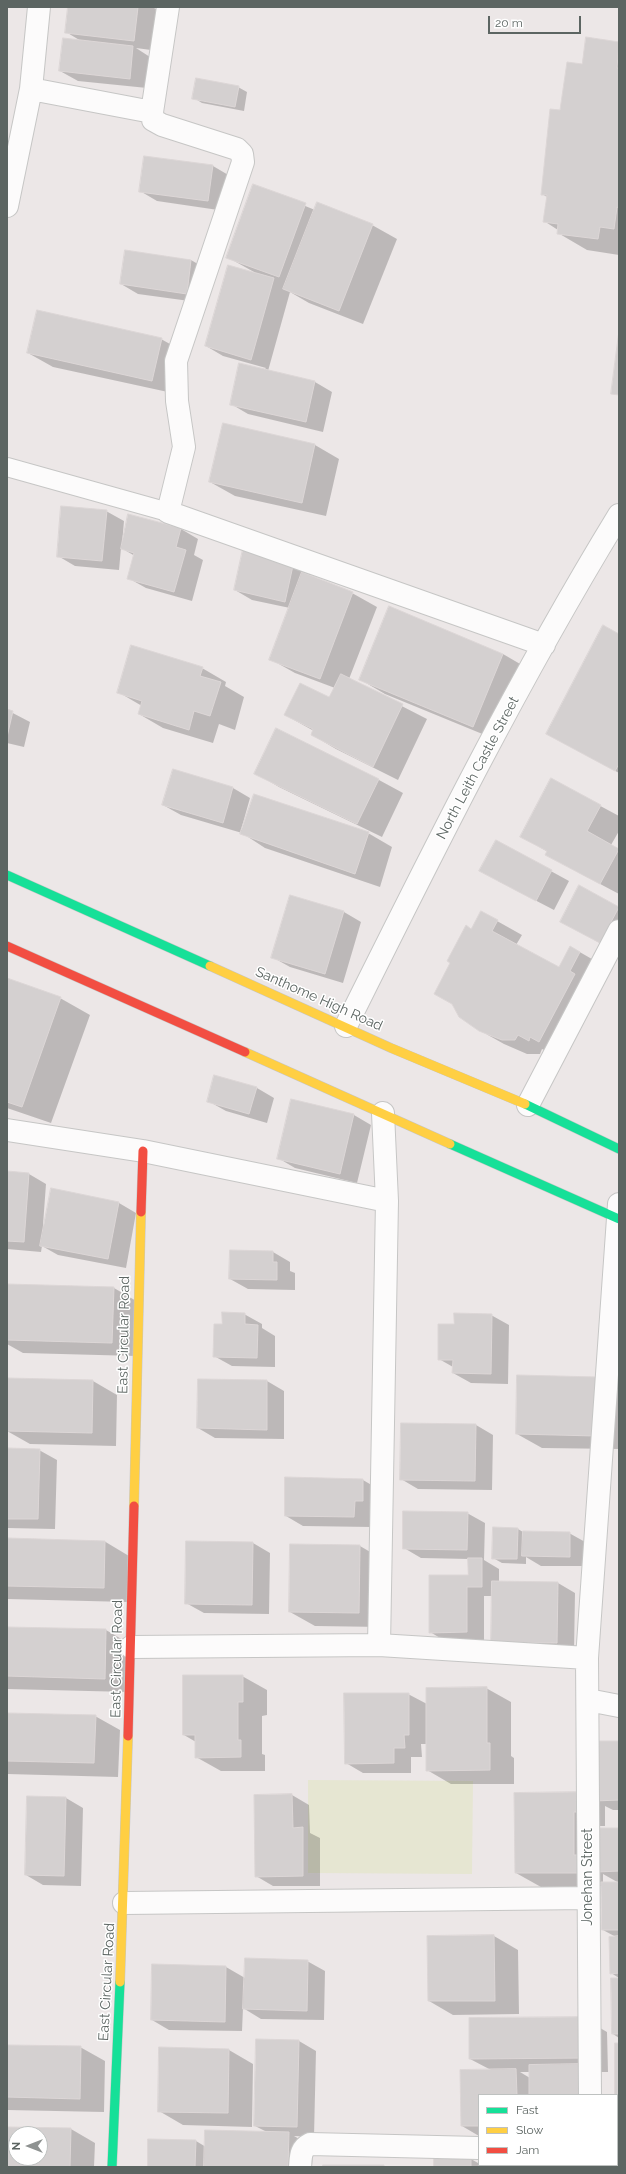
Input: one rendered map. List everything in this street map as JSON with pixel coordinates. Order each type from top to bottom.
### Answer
[{"type":"main road","name":"Santhome High Road","points":[[7,875],[346,1026],[528,1105],[619,1149]]},
{"type":"main road","points":[[7,946],[383,1113],[618,1214]]},
{"type":"main road","name":"East Circular Road","points":[[112,2167],[124,1903],[143,1151]]},
{"type":"street","points":[[7,206],[32,89],[39,7]]},
{"type":"street","points":[[168,7],[152,112],[153,120],[162,125],[237,150],[242,154],[243,162],[176,361],[177,401],[184,447],[168,512],[544,646]]},
{"type":"street","points":[[32,89],[152,112]]},
{"type":"street","name":"North Leith Castle Street","points":[[346,1026],[441,835],[579,580],[619,515]]},
{"type":"street","points":[[528,1105],[619,931]]},
{"type":"street","points":[[380,1645],[387,1201],[383,1113]]},
{"type":"street","points":[[7,1130],[143,1151],[387,1201]]},
{"type":"street","name":"Jonehan Street","points":[[590,2094],[587,1658],[618,1214]]},
{"type":"street","points":[[131,1646],[380,1645],[587,1658]]},
{"type":"street","points":[[588,1700],[619,1706]]},
{"type":"street","points":[[124,1903],[588,1898]]},
{"type":"street","points":[[300,2167],[301,2154],[304,2147],[310,2144],[478,2148]]},
{"type":"lane","points":[[7,466],[168,512]]},
{"type":"green space","points":[[308,1780],[473,1781],[472,1874],[308,1873]]},
{"type":"building","points":[[68,7],[138,7],[134,41],[65,33]]},
{"type":"building","points":[[586,37],[619,42],[617,68],[619,68],[619,208],[617,207],[614,229],[600,227],[598,239],[557,234],[558,224],[543,222],[547,195],[541,195],[550,109],[560,110],[567,62],[582,64]]},
{"type":"building","points":[[63,38],[133,46],[130,79],[59,71]]},
{"type":"building","points":[[196,78],[239,86],[235,107],[192,99]]},
{"type":"building","points":[[144,156],[213,165],[208,201],[139,192]]},
{"type":"building","points":[[253,184],[306,203],[279,277],[226,258]]},
{"type":"building","points":[[317,202],[373,224],[339,311],[283,289]]},
{"type":"building","points":[[125,250],[191,260],[187,294],[120,284]]},
{"type":"building","points":[[228,265],[274,278],[251,360],[205,346]]},
{"type":"building","points":[[37,310],[162,338],[152,381],[27,353]]},
{"type":"building","points":[[619,331],[619,395],[611,394]]},
{"type":"building","points":[[239,363],[315,381],[306,422],[230,405]]},
{"type":"building","points":[[223,423],[315,444],[302,503],[209,482]]},
{"type":"building","points":[[61,506],[107,510],[102,561],[57,557]]},
{"type":"building","points":[[128,514],[181,528],[176,547],[186,550],[174,592],[127,579],[134,553],[121,549]]},
{"type":"building","points":[[243,549],[294,561],[285,602],[234,590]]},
{"type":"building","points":[[302,572],[353,592],[320,679],[269,660]]},
{"type":"building","points":[[389,606],[503,654],[473,727],[359,680]]},
{"type":"building","points":[[603,625],[619,634],[619,764],[615,771],[546,734]]},
{"type":"building","points":[[131,645],[203,667],[200,676],[221,682],[210,716],[194,711],[189,730],[138,714],[142,701],[117,693]]},
{"type":"building","points":[[341,674],[403,704],[373,767],[311,735],[313,729],[284,715],[300,683],[329,697]]},
{"type":"building","points":[[7,709],[13,711],[7,737]]},
{"type":"building","points":[[276,728],[379,779],[357,824],[254,774]]},
{"type":"building","points":[[173,769],[233,787],[223,823],[162,805]]},
{"type":"building","points":[[551,778],[601,805],[587,831],[619,849],[600,884],[545,855],[547,851],[520,837]]},
{"type":"building","points":[[254,794],[369,832],[355,874],[240,834]]},
{"type":"building","points":[[496,840],[552,870],[536,901],[479,871]]},
{"type":"building","points":[[579,885],[619,907],[600,943],[560,922]]},
{"type":"building","points":[[290,895],[344,911],[325,974],[271,958]]},
{"type":"building","points":[[481,911],[498,920],[492,931],[559,967],[570,946],[580,952],[570,971],[575,974],[539,1042],[530,1037],[529,1041],[518,1035],[515,1040],[502,1040],[479,1031],[459,1017],[452,1004],[434,994],[450,963],[447,961],[466,925],[471,929]]},
{"type":"building","points":[[7,978],[61,997],[22,1107],[7,1102]]},
{"type":"building","points":[[214,1075],[257,1087],[249,1114],[207,1102]]},
{"type":"building","points":[[291,1099],[354,1114],[340,1174],[277,1159]]},
{"type":"building","points":[[7,1171],[29,1173],[24,1242],[7,1241]]},
{"type":"building","points":[[51,1188],[119,1202],[108,1259],[40,1246]]},
{"type":"building","points":[[230,1250],[273,1251],[273,1262],[277,1262],[277,1280],[229,1279]]},
{"type":"building","points":[[7,1284],[114,1287],[112,1343],[7,1340]]},
{"type":"building","points":[[222,1312],[245,1313],[245,1324],[258,1325],[257,1358],[213,1357],[214,1324],[222,1324]]},
{"type":"building","points":[[454,1313],[492,1314],[491,1374],[452,1373],[453,1360],[438,1360],[438,1324],[454,1324]]},
{"type":"building","points":[[517,1375],[597,1377],[596,1436],[516,1434]]},
{"type":"building","points":[[7,1378],[93,1380],[92,1433],[7,1431]]},
{"type":"building","points":[[198,1379],[267,1380],[267,1430],[197,1428]]},
{"type":"building","points":[[401,1423],[476,1424],[475,1481],[400,1480]]},
{"type":"building","points":[[7,1448],[40,1449],[38,1519],[7,1519]]},
{"type":"building","points":[[285,1477],[363,1479],[363,1501],[355,1501],[354,1517],[285,1516]]},
{"type":"building","points":[[403,1511],[468,1512],[467,1550],[403,1549]]},
{"type":"building","points":[[493,1527],[518,1528],[517,1559],[492,1559]]},
{"type":"building","points":[[523,1531],[570,1532],[570,1557],[522,1556]]},
{"type":"building","points":[[7,1538],[105,1541],[104,1588],[7,1586]]},
{"type":"building","points":[[186,1541],[253,1542],[252,1605],[185,1604]]},
{"type":"building","points":[[290,1544],[360,1545],[359,1613],[289,1612]]},
{"type":"building","points":[[468,1558],[482,1558],[482,1587],[467,1587],[467,1632],[429,1633],[429,1575],[468,1575]]},
{"type":"building","points":[[492,1581],[558,1582],[557,1643],[491,1642]]},
{"type":"building","points":[[7,1627],[106,1629],[105,1679],[7,1676]]},
{"type":"building","points":[[183,1675],[243,1675],[243,1702],[238,1702],[238,1740],[241,1740],[241,1757],[195,1758],[195,1735],[183,1735]]},
{"type":"building","points":[[487,1687],[487,1743],[490,1743],[490,1770],[426,1771],[426,1688]]},
{"type":"building","points":[[344,1693],[409,1693],[409,1735],[404,1735],[405,1748],[394,1748],[394,1763],[345,1764]]},
{"type":"building","points":[[7,1713],[96,1715],[94,1763],[7,1761]]},
{"type":"building","points":[[593,1741],[619,1741],[619,1800],[594,1801]]},
{"type":"building","points":[[581,1792],[581,1812],[574,1812],[574,1855],[579,1855],[579,1873],[515,1873],[514,1793]]},
{"type":"building","points":[[292,1794],[293,1828],[303,1827],[303,1876],[255,1877],[254,1795]]},
{"type":"building","points":[[27,1796],[66,1797],[64,1876],[25,1875]]},
{"type":"building","points":[[597,1828],[619,1828],[619,1871],[597,1872]]},
{"type":"building","points":[[601,1882],[619,1882],[619,1930],[602,1930]]},
{"type":"building","points":[[494,1935],[495,2001],[428,2001],[427,1936]]},
{"type":"building","points":[[619,1936],[619,1973],[610,1974],[609,1937]]},
{"type":"building","points":[[245,1958],[308,1960],[307,2011],[243,2009]]},
{"type":"building","points":[[152,1964],[226,1966],[225,2022],[151,2020]]},
{"type":"building","points":[[611,1978],[619,1978],[619,2034],[612,2034]]},
{"type":"building","points":[[583,2017],[584,2058],[469,2059],[469,2018]]},
{"type":"building","points":[[256,2039],[299,2040],[297,2127],[254,2126]]},
{"type":"building","points":[[615,2043],[619,2043],[619,2124],[618,2094],[615,2094]]},
{"type":"building","points":[[7,2045],[81,2046],[80,2099],[7,2097]]},
{"type":"building","points":[[159,2047],[229,2049],[228,2113],[158,2112]]},
{"type":"building","points":[[582,2064],[582,2094],[529,2094],[529,2065]]},
{"type":"building","points":[[516,2069],[517,2094],[478,2094],[478,2126],[461,2126],[460,2070]]},
{"type":"building","points":[[7,2127],[8,2166],[48,2166],[48,2128],[71,2128],[70,2167],[7,2167]]},
{"type":"building","points":[[205,2130],[289,2132],[288,2167],[204,2167]]},
{"type":"building","points":[[148,2139],[196,2140],[195,2167],[148,2167]]},
{"type":"building","points":[[434,2158],[471,2158],[471,2167],[434,2167]]},
{"type":"building","points":[[323,2165],[384,2165],[384,2167],[323,2167]]},
{"type":"traffic: fast","points":[[7,875],[210,966]]},
{"type":"traffic: fast","points":[[525,1104],[619,1149]]},
{"type":"traffic: fast","points":[[450,1144],[619,1219]]},
{"type":"traffic: fast","points":[[112,2167],[120,1982]]},
{"type":"traffic: slow","points":[[210,966],[391,1048],[525,1104]]},
{"type":"traffic: slow","points":[[245,1052],[450,1144]]},
{"type":"traffic: slow","points":[[134,1506],[141,1212]]},
{"type":"traffic: slow","points":[[120,1982],[128,1736]]},
{"type":"traffic: jam","points":[[7,946],[245,1052]]},
{"type":"traffic: jam","points":[[141,1212],[143,1151]]},
{"type":"traffic: jam","points":[[128,1736],[134,1506]]}]
